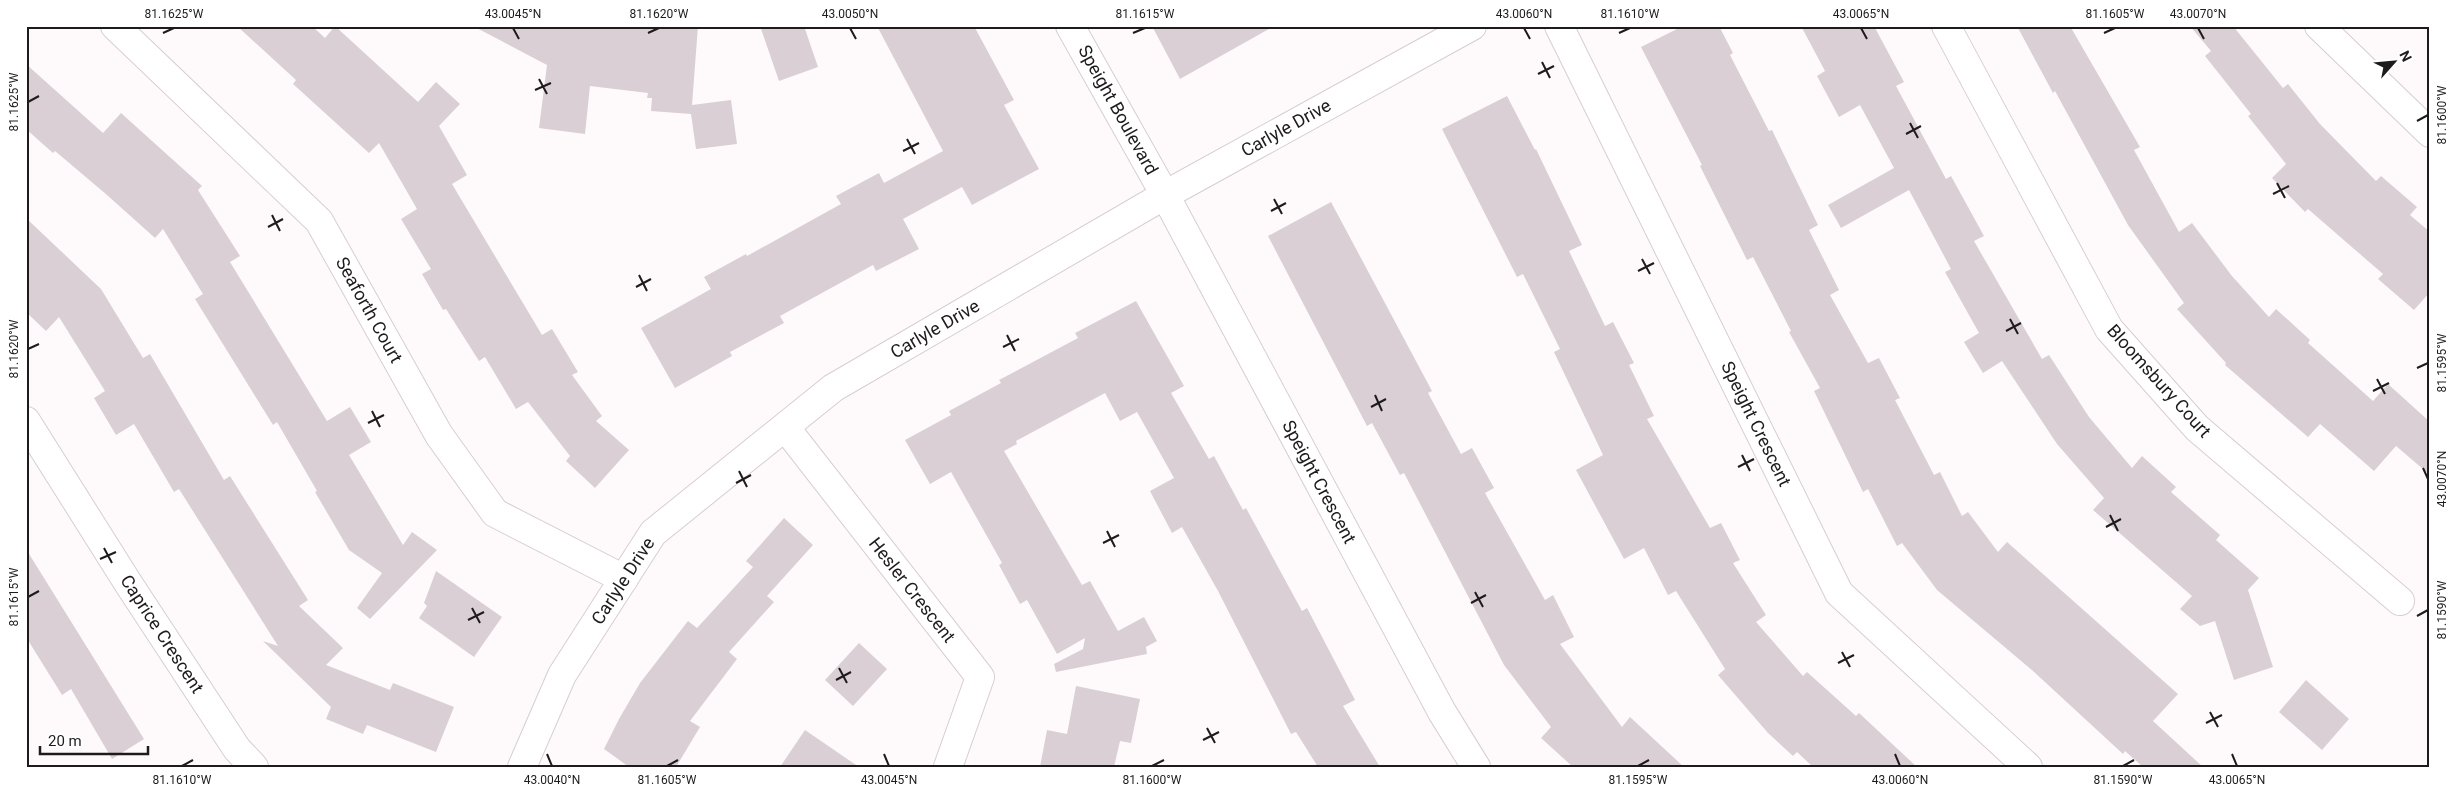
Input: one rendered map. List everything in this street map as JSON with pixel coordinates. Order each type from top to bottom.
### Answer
[{"type":"street","name":"Seaforth Court","points":[[115,26],[319,220],[439,435],[495,513],[624,579]]},
{"type":"street","name":"Speight Boulevard","points":[[1070,26],[1165,195]]},
{"type":"street","name":"Carlyle Drive","points":[[522,767],[562,675],[653,533],[833,388],[1165,195],[1472,26]]},
{"type":"street","name":"Speight Crescent","points":[[1559,26],[1839,593],[2028,767]]},
{"type":"street","name":"Bloomsbury Court","points":[[1946,26],[2109,328],[2197,428],[2400,601]]},
{"type":"street","points":[[2319,26],[2430,133]]},
{"type":"street","name":"Speight Crescent","points":[[1165,195],[1442,712],[1476,767]]},
{"type":"street","name":"Caprice Crescent","points":[[26,421],[128,583],[232,740],[254,767]]},
{"type":"street","name":"Hesler Crescent","points":[[785,427],[980,677],[948,767]]},
{"type":"building","points":[[237,26],[312,26],[325,38],[335,26],[418,102],[436,82],[460,104],[439,126],[467,175],[452,184],[542,335],[552,329],[578,372],[572,375],[602,416],[596,421],[629,450],[595,488],[566,461],[570,456],[528,402],[516,409],[485,357],[479,361],[446,309],[443,310],[422,274],[431,269],[401,219],[417,209],[379,143],[369,153],[293,84],[296,80]]},
{"type":"building","points":[[473,26],[698,26],[692,105],[731,100],[737,144],[696,149],[691,114],[651,111],[652,98],[647,98],[648,93],[590,86],[585,134],[539,128],[547,65]]},
{"type":"building","points":[[760,26],[804,26],[818,67],[779,81]]},
{"type":"building","points":[[877,26],[974,26],[1014,100],[1004,105],[1039,169],[972,205],[962,187],[903,219],[919,249],[876,271],[873,265],[780,316],[784,323],[730,352],[732,356],[675,388],[641,328],[711,289],[704,277],[746,254],[747,256],[841,204],[836,196],[879,173],[884,183],[943,151]]},
{"type":"building","points":[[1152,26],[1274,26],[1180,79]]},
{"type":"building","points":[[1683,26],[1719,26],[1733,53],[1730,55],[1769,131],[1772,130],[1818,225],[1809,230],[1839,290],[1830,295],[1868,363],[1879,358],[1900,398],[1895,400],[1934,475],[1940,472],[1962,516],[1968,512],[1998,552],[2007,542],[2178,694],[2153,721],[2203,767],[2143,767],[2125,751],[2123,754],[2033,671],[1937,590],[1902,543],[1897,546],[1868,489],[1863,492],[1814,391],[1820,388],[1789,332],[1791,331],[1753,257],[1747,260],[1700,166],[1702,165],[1641,47]]},
{"type":"building","points":[[1801,26],[1874,26],[1904,82],[1896,86],[1946,179],[1951,176],[1984,236],[1974,241],[2042,359],[2049,355],[2089,417],[2132,468],[2142,456],[2176,487],[2171,492],[2220,535],[2216,540],[2259,578],[2248,590],[2273,667],[2234,680],[2215,621],[2200,626],[2180,609],[2192,596],[2093,510],[2104,498],[2057,444],[2002,361],[1983,373],[1964,342],[1979,333],[1945,272],[1951,269],[1909,190],[1841,228],[1828,205],[1894,168],[1860,105],[1839,117],[1817,76],[1825,71]]},
{"type":"building","points":[[2017,26],[2070,26],[2140,147],[2134,150],[2179,232],[2192,223],[2232,276],[2269,317],[2276,309],[2310,340],[2308,343],[2373,401],[2388,384],[2430,422],[2430,475],[2396,446],[2374,471],[2320,424],[2308,437],[2225,365],[2226,363],[2177,309],[2184,303],[2128,225],[2055,91],[2053,93]]},
{"type":"building","points":[[2190,26],[2233,26],[2283,88],[2288,84],[2320,124],[2376,181],[2381,176],[2417,207],[2410,215],[2430,232],[2430,292],[2414,310],[2378,279],[2383,274],[2308,209],[2305,212],[2272,178],[2286,164],[2248,116],[2251,114],[2205,56],[2211,51]]},
{"type":"building","points":[[26,64],[103,133],[121,113],[202,186],[198,190],[240,256],[230,262],[327,421],[350,407],[371,442],[349,455],[403,545],[412,532],[437,550],[370,619],[357,608],[382,573],[349,550],[277,422],[273,425],[195,299],[203,294],[163,229],[155,238],[55,151],[53,153],[26,129]]},
{"type":"building","points":[[1507,96],[1536,149],[1582,245],[1569,251],[1605,326],[1613,322],[1634,363],[1629,365],[1654,416],[1647,419],[1710,528],[1721,523],[1740,560],[1733,563],[1766,615],[1756,622],[1803,676],[1807,672],[1856,716],[1859,713],[1917,767],[1813,767],[1797,752],[1793,756],[1768,733],[1718,675],[1725,669],[1676,591],[1668,595],[1644,548],[1624,559],[1576,470],[1603,455],[1554,352],[1560,349],[1523,274],[1517,277],[1442,129]]},
{"type":"building","points":[[1331,202],[1432,391],[1428,393],[1461,454],[1472,448],[1494,488],[1485,493],[1545,600],[1553,595],[1574,637],[1560,644],[1622,727],[1630,717],[1684,767],[1573,767],[1541,738],[1551,727],[1504,665],[1404,473],[1400,475],[1372,423],[1367,426],[1268,236]]},
{"type":"building","points":[[26,218],[101,289],[143,358],[150,354],[224,480],[230,476],[308,600],[299,606],[343,648],[326,665],[390,690],[393,683],[454,707],[436,752],[367,725],[363,734],[326,719],[331,707],[263,641],[278,646],[179,489],[174,492],[134,424],[116,435],[94,398],[105,391],[59,317],[46,331],[26,312]]},
{"type":"building","points":[[1136,301],[1184,386],[1171,393],[1209,459],[1214,456],[1243,510],[1246,508],[1302,611],[1307,608],[1355,700],[1343,706],[1380,767],[1318,767],[1296,732],[1291,734],[1218,591],[1182,527],[1172,533],[1150,491],[1174,478],[1137,412],[1120,421],[1105,393],[1016,441],[1017,444],[1004,451],[1082,585],[1090,581],[1118,631],[1144,617],[1157,641],[1146,647],[1147,654],[1056,672],[1054,664],[1083,649],[1085,638],[1057,654],[1027,600],[1020,604],[999,565],[1002,563],[951,472],[930,484],[905,440],[951,415],[949,411],[1001,383],[999,380],[1078,338],[1075,333]]},
{"type":"building","points":[[784,518],[813,545],[767,596],[774,602],[729,652],[737,659],[690,721],[700,727],[676,767],[629,767],[604,749],[640,683],[688,621],[697,628],[753,567],[746,561]]},
{"type":"building","points":[[26,549],[144,739],[112,759],[71,689],[62,695],[26,637]]},
{"type":"building","points":[[436,571],[502,617],[474,657],[419,618],[427,606],[424,603]]},
{"type":"building","points":[[859,643],[887,669],[853,706],[825,680]]},
{"type":"building","points":[[2306,680],[2349,719],[2322,750],[2279,712]]},
{"type":"building","points":[[1076,686],[1140,699],[1131,743],[1120,741],[1114,767],[1040,767],[1047,730],[1067,734]]},
{"type":"building","points":[[805,730],[859,767],[780,767]]}]
